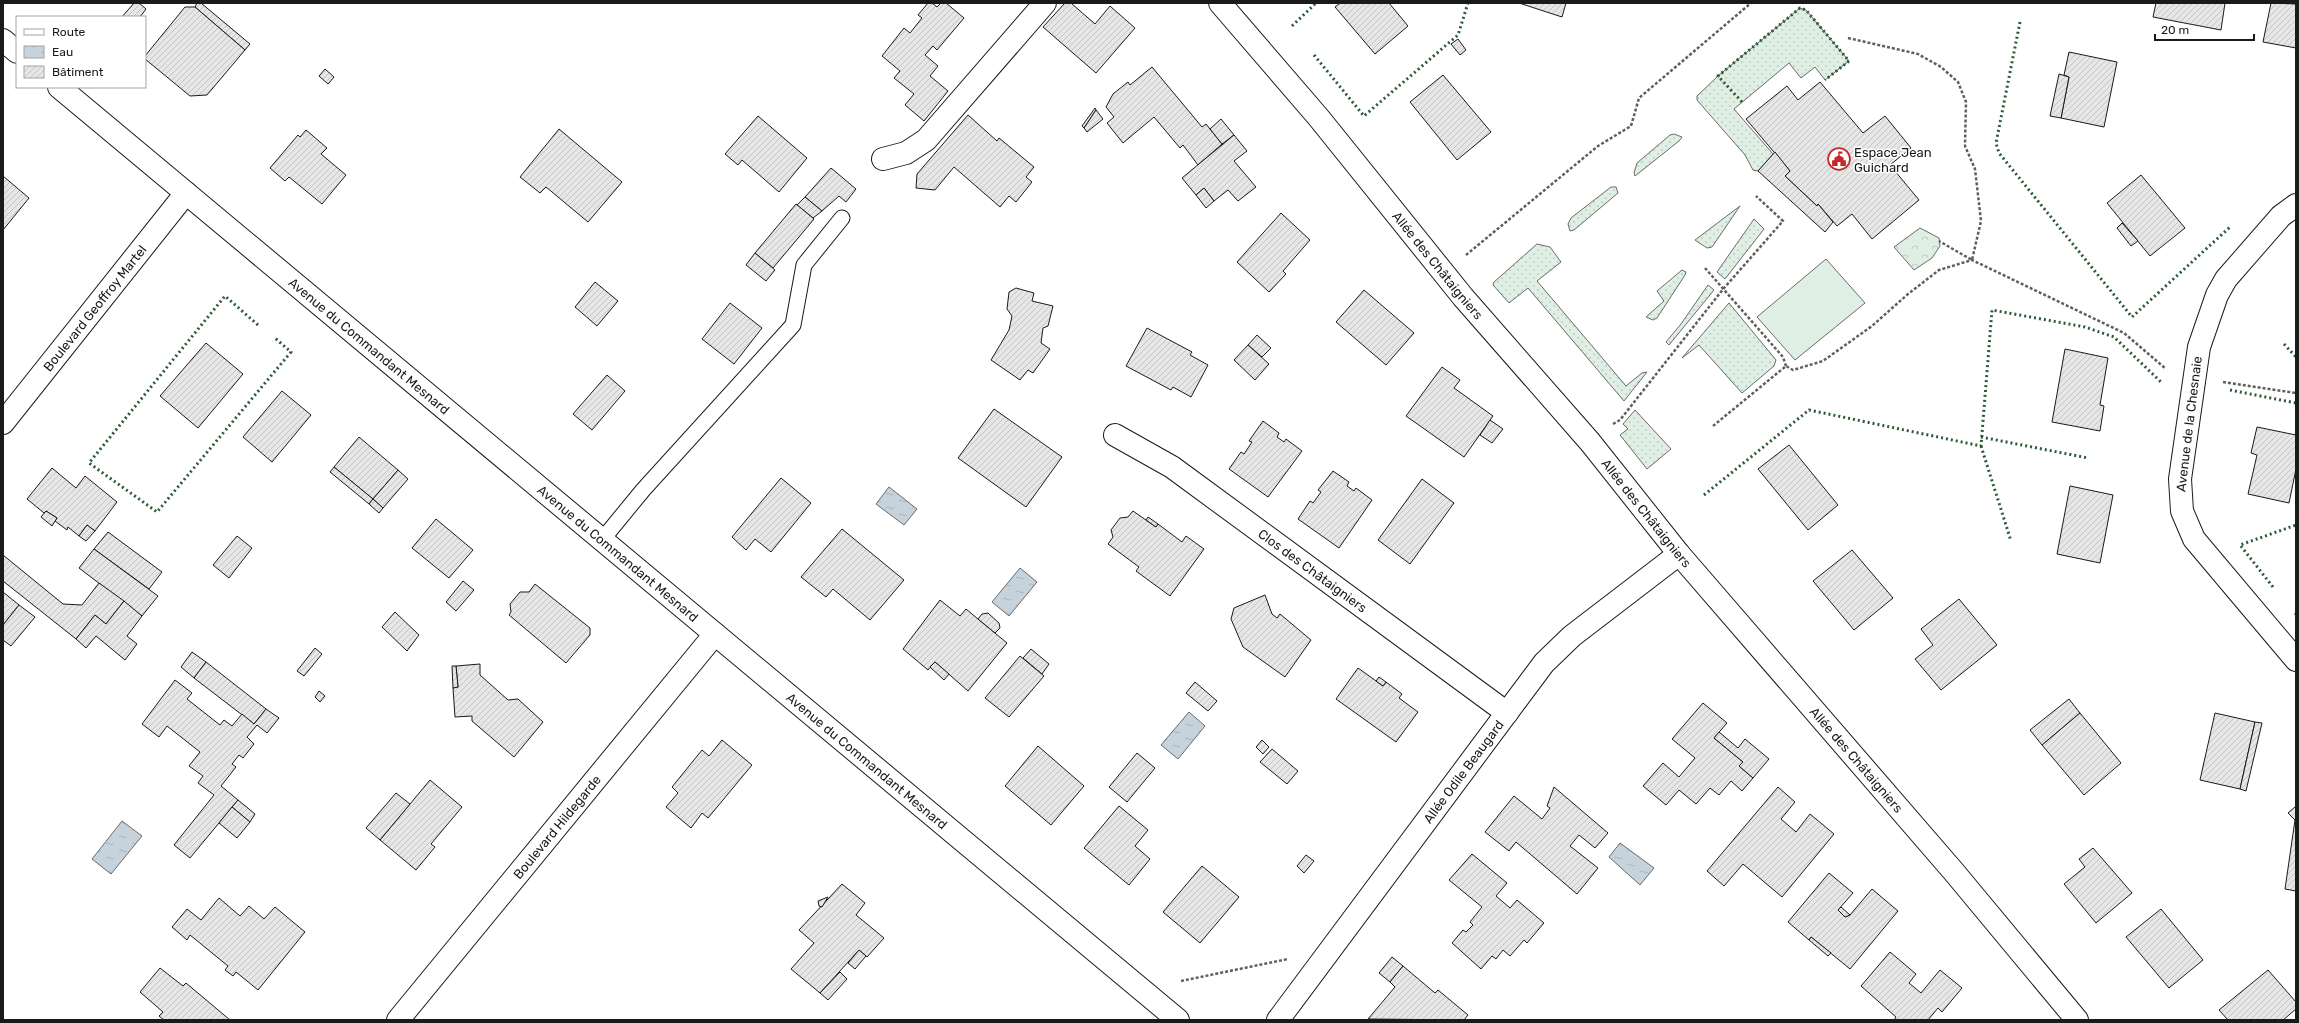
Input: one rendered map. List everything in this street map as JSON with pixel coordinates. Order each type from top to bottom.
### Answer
[{"type":"street","points":[[883,159],[906,153],[926,140],[1044,3]]},
{"type":"street","name":"Allée des Châtaigniers","points":[[1220,3],[1318,118],[1463,297],[1590,442],[1679,554],[1954,872],[2077,1020]]},
{"type":"street","points":[[3,40],[16,51]]},
{"type":"street","name":"Avenue du Commandant Mesnard","points":[[60,88],[1178,1020]]},
{"type":"street","name":"Boulevard Geoffroy Martel","points":[[3,423],[186,193]]},
{"type":"street","name":"Avenue de la Chesnaie","points":[[2296,205],[2281,216],[2226,279],[2217,295],[2204,332],[2194,378],[2180,479],[2182,511],[2187,526],[2194,539],[2296,660]]},
{"type":"street","name":"Clos des Châtaigniers","points":[[1115,434],[1172,468],[1507,713]]},
{"type":"street","name":"Allée Odile Beaugard","points":[[1278,1020],[1531,680],[1559,648],[1679,554]]},
{"type":"street","name":"Boulevard Hildegarde","points":[[398,1020],[715,634]]},
{"type":"lane","points":[[602,540],[644,490],[793,324],[804,265],[842,218]]},
{"type":"path","points":[[1466,255],[1598,146],[1631,126],[1639,98],[1751,3]]},
{"type":"path","points":[[1848,38],[1918,54],[1941,67],[1958,82],[1966,102],[1965,146],[1974,169],[1981,220],[1972,260]]},
{"type":"path","points":[[1610,426],[1620,420],[1724,288],[1783,221],[1756,196]]},
{"type":"path","points":[[1939,241],[1972,260],[2124,333],[2169,372],[2194,378],[2296,393]]},
{"type":"path","points":[[1705,268],[1783,357],[1786,366],[1792,370],[1823,361],[1872,326],[1908,294],[1939,270],[1972,260]]},
{"type":"path","points":[[1713,426],[1786,366]]},
{"type":"path","points":[[1181,981],[1292,958]]},
{"type":"green space","points":[[1800,8],[1806,10],[1849,61],[1825,80],[1815,67],[1801,78],[1789,63],[1734,109],[1773,154],[1758,171],[1753,170],[1745,155],[1697,100],[1697,96],[1718,76]]},
{"type":"green space","points":[[1674,134],[1682,137],[1635,176],[1634,173],[1637,163],[1670,135]]},
{"type":"green space","points":[[1611,187],[1616,187],[1618,193],[1574,230],[1570,231],[1568,224],[1571,218]]},
{"type":"green space","points":[[1740,206],[1712,247],[1707,248],[1695,240]]},
{"type":"green space","points":[[1754,219],[1764,229],[1725,279],[1717,272]]},
{"type":"green space","points":[[1920,228],[1939,238],[1940,246],[1932,258],[1914,270],[1894,247]]},
{"type":"green space","points":[[1537,244],[1550,247],[1561,262],[1537,281],[1626,386],[1642,373],[1647,372],[1624,401],[1528,288],[1509,303],[1493,285],[1494,282]]},
{"type":"green space","points":[[1826,259],[1865,303],[1795,360],[1757,317]]},
{"type":"green space","points":[[1682,270],[1686,272],[1685,275],[1657,318],[1653,320],[1646,317],[1664,301],[1657,291]]},
{"type":"green space","points":[[1708,285],[1714,290],[1669,345],[1666,342],[1681,324]]},
{"type":"green space","points":[[1729,303],[1776,360],[1774,366],[1742,393],[1699,345],[1682,358]]},
{"type":"green space","points":[[1635,410],[1671,449],[1647,469],[1620,435],[1628,429],[1623,424]]},
{"type":"water","points":[[889,487],[917,509],[904,525],[876,504]]},
{"type":"water","points":[[1020,568],[1037,582],[1009,616],[992,602]]},
{"type":"water","points":[[1189,712],[1205,726],[1178,759],[1161,745]]},
{"type":"water","points":[[122,821],[142,836],[111,874],[92,859]]},
{"type":"water","points":[[1620,843],[1654,868],[1640,885],[1609,857]]},
{"type":"building","points":[[134,3],[139,3],[146,9],[141,16],[123,16]]},
{"type":"building","points":[[197,3],[201,3],[250,44],[245,50],[195,7]]},
{"type":"building","points":[[928,3],[932,3],[937,7],[941,3],[946,3],[964,18],[937,50],[933,46],[925,55],[938,66],[930,76],[948,91],[924,121],[905,105],[914,94],[894,78],[900,71],[882,56],[904,28],[910,33],[922,18],[918,15]]},
{"type":"building","points":[[1065,3],[1071,3],[1095,24],[1110,6],[1135,28],[1096,73],[1043,27]]},
{"type":"building","points":[[1340,3],[1389,3],[1408,26],[1375,54],[1335,7]]},
{"type":"building","points":[[1519,3],[1566,3],[1562,17]]},
{"type":"building","points":[[2156,3],[2225,3],[2221,30],[2153,17]]},
{"type":"building","points":[[2271,3],[2296,4],[2296,48],[2263,42]]},
{"type":"building","points":[[185,7],[195,7],[245,50],[207,95],[190,96],[146,60],[146,55]]},
{"type":"building","points":[[1458,39],[1466,50],[1460,55],[1451,44]]},
{"type":"building","points":[[2069,52],[2117,62],[2104,127],[2061,118],[2069,77],[2064,75]]},
{"type":"building","points":[[1152,67],[1202,127],[1206,124],[1222,144],[1198,165],[1183,145],[1180,148],[1154,117],[1123,143],[1107,123],[1114,117],[1106,107],[1113,94],[1128,82],[1130,85]]},
{"type":"building","points":[[325,69],[334,77],[328,84],[319,76]]},
{"type":"building","points":[[2059,74],[2069,77],[2061,118],[2050,116]]},
{"type":"building","points":[[1443,75],[1491,132],[1457,160],[1410,102]]},
{"type":"building","name":"Espace Jean Guichard","points":[[1820,82],[1863,133],[1885,116],[1911,148],[1890,165],[1919,200],[1872,239],[1852,214],[1837,226],[1818,204],[1817,206],[1785,176],[1790,171],[1746,119],[1787,86],[1798,100]]},
{"type":"building","points":[[1095,108],[1096,110],[1084,128],[1082,126]]},
{"type":"building","points":[[1096,110],[1103,119],[1087,132],[1084,128]]},
{"type":"building","points":[[968,115],[997,141],[999,138],[1034,167],[1026,177],[1032,182],[1016,202],[1009,196],[1000,207],[954,167],[935,190],[916,188],[917,174]]},
{"type":"building","points":[[758,116],[807,158],[779,192],[742,160],[738,165],[725,154]]},
{"type":"building","points":[[1221,119],[1234,135],[1222,144],[1210,129]]},
{"type":"building","points":[[559,129],[622,182],[588,222],[546,187],[540,193],[520,177]]},
{"type":"building","points":[[306,130],[327,148],[321,154],[346,175],[322,204],[289,177],[285,181],[270,168],[298,135],[300,137]]},
{"type":"building","points":[[1234,135],[1247,151],[1234,161],[1256,187],[1238,201],[1228,190],[1214,201],[1204,188],[1196,195],[1182,178]]},
{"type":"building","points":[[1775,152],[1790,171],[1785,176],[1817,206],[1818,204],[1833,222],[1825,232],[1758,171]]},
{"type":"building","points":[[831,168],[856,189],[846,202],[839,196],[822,211],[805,197]]},
{"type":"building","points":[[2141,175],[2185,228],[2150,256],[2107,203]]},
{"type":"building","points":[[3,176],[29,198],[3,230]]},
{"type":"building","points":[[1204,188],[1214,201],[1206,208],[1196,195]]},
{"type":"building","points":[[805,197],[822,211],[813,218],[797,205]]},
{"type":"building","points":[[796,204],[814,219],[773,268],[755,253]]},
{"type":"building","points":[[1281,213],[1310,240],[1283,271],[1286,274],[1269,292],[1237,262]]},
{"type":"building","points":[[2122,223],[2138,241],[2131,246],[2117,228]]},
{"type":"building","points":[[755,253],[775,270],[766,281],[746,265]]},
{"type":"building","points":[[595,282],[618,301],[597,326],[575,307]]},
{"type":"building","points":[[1016,288],[1034,293],[1032,301],[1053,306],[1048,326],[1043,328],[1041,343],[1050,349],[1033,373],[1028,370],[1020,380],[991,360],[1009,330],[1012,316],[1007,309],[1009,292]]},
{"type":"building","points":[[1364,290],[1414,333],[1386,365],[1336,322]]},
{"type":"building","points":[[730,303],[762,328],[734,364],[702,339]]},
{"type":"building","points":[[1147,328],[1192,352],[1190,355],[1208,365],[1191,397],[1173,387],[1171,390],[1126,366]]},
{"type":"building","points":[[1257,335],[1271,348],[1262,357],[1248,345]]},
{"type":"building","points":[[206,343],[243,374],[198,428],[160,396]]},
{"type":"building","points":[[1248,345],[1269,364],[1255,380],[1234,360]]},
{"type":"building","points":[[2065,349],[2108,358],[2100,405],[2104,406],[2100,431],[2052,422]]},
{"type":"building","points":[[1442,367],[1460,380],[1454,388],[1493,416],[1464,457],[1406,416]]},
{"type":"building","points":[[607,375],[625,391],[592,430],[573,414]]},
{"type":"building","points":[[282,391],[311,415],[272,462],[243,437]]},
{"type":"building","points":[[994,409],[1062,457],[1026,507],[958,458]]},
{"type":"building","points":[[1490,420],[1503,429],[1492,443],[1480,435]]},
{"type":"building","points":[[1263,421],[1279,433],[1277,437],[1284,442],[1286,439],[1302,451],[1268,497],[1229,469],[1241,452],[1244,454],[1252,442],[1249,441]]},
{"type":"building","points":[[2257,427],[2296,435],[2296,469],[2289,503],[2248,494],[2257,455],[2251,453]]},
{"type":"building","points":[[359,437],[398,470],[373,499],[334,467]]},
{"type":"building","points":[[1789,445],[1838,505],[1808,530],[1758,469]]},
{"type":"building","points":[[334,467],[373,499],[369,504],[330,472]]},
{"type":"building","points":[[52,468],[76,488],[85,476],[117,502],[95,531],[87,525],[79,536],[68,527],[67,530],[55,521],[57,518],[46,511],[44,513],[27,499]]},
{"type":"building","points":[[398,470],[408,479],[383,508],[373,499]]},
{"type":"building","points":[[1333,471],[1349,482],[1347,486],[1354,491],[1356,488],[1372,500],[1339,548],[1298,519],[1310,501],[1313,503],[1321,492],[1318,490]]},
{"type":"building","points":[[781,478],[811,503],[771,552],[755,539],[746,550],[732,537]]},
{"type":"building","points":[[1422,479],[1454,503],[1410,564],[1378,540]]},
{"type":"building","points":[[2070,486],[2113,495],[2100,563],[2057,554]]},
{"type":"building","points":[[373,499],[383,508],[379,513],[369,504]]},
{"type":"building","points":[[46,511],[57,518],[52,526],[41,517]]},
{"type":"building","points":[[1133,511],[1156,527],[1158,524],[1182,542],[1186,536],[1204,549],[1170,596],[1136,571],[1139,567],[1108,544],[1113,537],[1111,530],[1120,518],[1128,517]]},
{"type":"building","points":[[1148,517],[1158,524],[1156,527],[1146,520]]},
{"type":"building","points":[[436,519],[473,550],[449,578],[412,548]]},
{"type":"building","points":[[87,525],[95,531],[86,541],[79,536]]},
{"type":"building","points":[[842,529],[904,580],[870,620],[833,589],[826,597],[801,577]]},
{"type":"building","points":[[108,532],[162,572],[149,589],[94,549]]},
{"type":"building","points":[[237,536],[252,548],[229,578],[213,565]]},
{"type":"building","points":[[94,549],[158,596],[142,616],[79,568]]},
{"type":"building","points":[[1852,550],[1893,598],[1854,630],[1813,581]]},
{"type":"building","points":[[3,555],[63,604],[82,605],[99,583],[124,601],[106,624],[95,615],[76,639],[3,581]]},
{"type":"building","points":[[463,581],[474,590],[456,611],[446,602]]},
{"type":"building","points":[[535,584],[590,628],[590,635],[566,663],[509,615],[511,612],[510,604],[520,592],[529,592]]},
{"type":"building","points":[[3,592],[19,605],[3,625]]},
{"type":"building","points":[[1265,595],[1272,614],[1277,618],[1280,614],[1311,640],[1285,677],[1243,647],[1231,619],[1234,608]]},
{"type":"building","points":[[1959,599],[1997,645],[1941,690],[1915,659],[1933,645],[1921,629]]},
{"type":"building","points":[[940,600],[960,616],[966,609],[1007,643],[968,691],[935,662],[928,670],[903,649]]},
{"type":"building","points":[[124,601],[142,616],[127,636],[137,644],[125,660],[96,636],[86,648],[76,639],[95,615],[106,624]]},
{"type":"building","points":[[19,605],[35,617],[11,646],[3,640],[3,625]]},
{"type":"building","points":[[395,612],[419,635],[407,651],[382,627]]},
{"type":"building","points":[[988,613],[999,623],[1000,628],[995,633],[978,619],[982,614]]},
{"type":"building","points":[[315,648],[322,654],[304,676],[297,671]]},
{"type":"building","points":[[1031,649],[1049,664],[1042,674],[1023,658]]},
{"type":"building","points":[[192,652],[206,662],[194,678],[181,667]]},
{"type":"building","points":[[1020,656],[1044,676],[1009,717],[985,698]]},
{"type":"building","points":[[206,662],[266,709],[254,724],[194,678]]},
{"type":"building","points":[[935,662],[949,674],[944,680],[930,667]]},
{"type":"building","points":[[480,664],[480,675],[508,700],[518,699],[543,722],[514,757],[472,721],[472,716],[455,717],[453,688],[458,687],[456,666]]},
{"type":"building","points":[[452,666],[456,666],[458,687],[453,688]]},
{"type":"building","points":[[1358,668],[1383,686],[1386,682],[1402,694],[1399,698],[1418,712],[1396,742],[1336,699]]},
{"type":"building","points":[[1379,677],[1386,682],[1383,686],[1376,681]]},
{"type":"building","points":[[175,680],[192,693],[187,699],[220,725],[224,720],[232,726],[242,714],[254,724],[266,709],[279,718],[267,733],[257,725],[247,737],[254,744],[243,758],[239,755],[232,764],[236,767],[221,786],[238,800],[190,858],[174,845],[214,795],[198,783],[203,776],[189,766],[200,752],[167,726],[159,737],[142,724]]},
{"type":"building","points":[[1195,682],[1217,701],[1208,711],[1186,693]]},
{"type":"building","points":[[319,691],[325,696],[320,702],[315,697]]},
{"type":"building","points":[[2069,699],[2080,713],[2042,745],[2030,730]]},
{"type":"building","points":[[1703,703],[1727,723],[1714,738],[1743,762],[1739,766],[1753,778],[1742,791],[1731,781],[1719,795],[1710,788],[1696,804],[1679,790],[1666,805],[1643,786],[1663,763],[1679,777],[1695,758],[1672,739]]},
{"type":"building","points":[[2080,713],[2121,763],[2084,795],[2042,745]]},
{"type":"building","points":[[2215,713],[2255,722],[2240,789],[2200,780]]},
{"type":"building","points":[[2255,722],[2262,723],[2246,791],[2240,789]]},
{"type":"building","points":[[1719,732],[1738,748],[1745,739],[1769,759],[1753,778],[1739,766],[1743,762],[1714,738]]},
{"type":"building","points":[[722,740],[752,765],[708,818],[702,813],[691,828],[666,807],[678,793],[672,787],[702,750],[709,756]]},
{"type":"building","points":[[1262,740],[1269,747],[1263,754],[1256,747]]},
{"type":"building","points":[[1038,746],[1084,786],[1051,825],[1005,786]]},
{"type":"building","points":[[1272,749],[1298,771],[1287,784],[1260,762]]},
{"type":"building","points":[[1137,753],[1155,768],[1127,802],[1109,787]]},
{"type":"building","points":[[430,780],[462,807],[431,844],[435,847],[416,870],[380,840]]},
{"type":"building","points":[[1554,787],[1608,833],[1595,848],[1579,835],[1570,846],[1598,868],[1577,894],[1516,842],[1509,851],[1485,832],[1514,796],[1542,819],[1550,808],[1547,806]]},
{"type":"building","points":[[1778,787],[1795,802],[1781,819],[1796,832],[1810,814],[1834,834],[1782,897],[1743,864],[1724,886],[1707,871]]},
{"type":"building","points":[[396,793],[410,804],[380,840],[366,828]]},
{"type":"building","points":[[238,800],[255,814],[250,822],[232,807]]},
{"type":"building","points":[[1119,806],[1148,830],[1135,846],[1150,859],[1129,885],[1084,848]]},
{"type":"building","points":[[2296,806],[2296,891],[2285,889],[2295,820],[2288,813]]},
{"type":"building","points":[[232,807],[250,822],[237,838],[219,823]]},
{"type":"building","points":[[2093,848],[2132,893],[2096,923],[2064,884],[2085,867],[2079,859]]},
{"type":"building","points":[[1472,854],[1507,883],[1496,896],[1510,908],[1517,900],[1544,923],[1527,943],[1524,940],[1510,956],[1503,950],[1496,959],[1492,956],[1481,969],[1452,943],[1463,930],[1466,932],[1473,925],[1470,922],[1482,907],[1449,880]]},
{"type":"building","points":[[1306,855],[1314,861],[1304,873],[1297,866]]},
{"type":"building","points":[[1202,866],[1239,897],[1200,943],[1163,912]]},
{"type":"building","points":[[1829,873],[1853,893],[1838,910],[1845,917],[1850,915],[1872,889],[1898,911],[1850,969],[1811,937],[1809,940],[1788,922]]},
{"type":"building","points":[[842,884],[865,903],[856,915],[884,938],[867,957],[859,950],[820,993],[791,969],[814,943],[799,930]]},
{"type":"building","points":[[828,897],[822,907],[819,906],[818,901]]},
{"type":"building","points":[[219,898],[240,916],[249,906],[264,919],[275,907],[305,932],[258,990],[236,972],[233,976],[225,970],[228,966],[190,935],[187,940],[172,927],[187,909],[201,920]]},
{"type":"building","points":[[1841,907],[1850,915],[1845,917],[1838,910]]},
{"type":"building","points":[[2161,909],[2203,960],[2169,988],[2126,937]]},
{"type":"building","points":[[1811,937],[1831,953],[1828,956],[1809,940]]},
{"type":"building","points":[[859,950],[866,956],[855,969],[848,963]]},
{"type":"building","points":[[1890,952],[1916,974],[1909,983],[1921,993],[1940,970],[1962,988],[1942,1012],[1938,1008],[1928,1020],[1894,1020],[1896,1017],[1861,986]]},
{"type":"building","points":[[1392,957],[1403,966],[1390,982],[1379,973]]},
{"type":"building","points":[[1403,966],[1435,993],[1438,990],[1468,1015],[1464,1020],[1368,1019],[1395,987],[1390,982]]},
{"type":"building","points":[[160,968],[183,986],[186,983],[230,1020],[164,1020],[159,1016],[163,1012],[140,992]]},
{"type":"building","points":[[2268,970],[2296,1002],[2296,1009],[2283,1020],[2228,1020],[2219,1010]]},
{"type":"building","points":[[840,972],[847,979],[828,1000],[820,993]]},
{"type":"hedge","points":[[1292,26],[1316,3]]},
{"type":"hedge","points":[[1314,55],[1364,116],[1458,35],[1468,3]]},
{"type":"hedge","points":[[1742,102],[1718,76],[1800,8],[1806,10],[1849,61],[1825,80]]},
{"type":"hedge","points":[[2020,22],[1996,143],[1999,153],[2132,317],[2230,227]]},
{"type":"hedge","points":[[258,325],[225,296],[89,463],[157,512],[291,352],[275,338]]},
{"type":"hedge","points":[[1704,495],[1809,410],[1981,446],[1992,310],[2085,327],[2114,337],[2161,382]]},
{"type":"hedge","points":[[2284,344],[2296,357]]},
{"type":"hedge","points":[[2230,390],[2296,403]]},
{"type":"hedge","points":[[1981,437],[2088,458]]},
{"type":"hedge","points":[[1981,446],[2011,541]]},
{"type":"hedge","points":[[2273,587],[2240,545],[2296,525]]},
{"type":"place","name":"Espace Jean Guichard","points":[[1839,159]]}]
